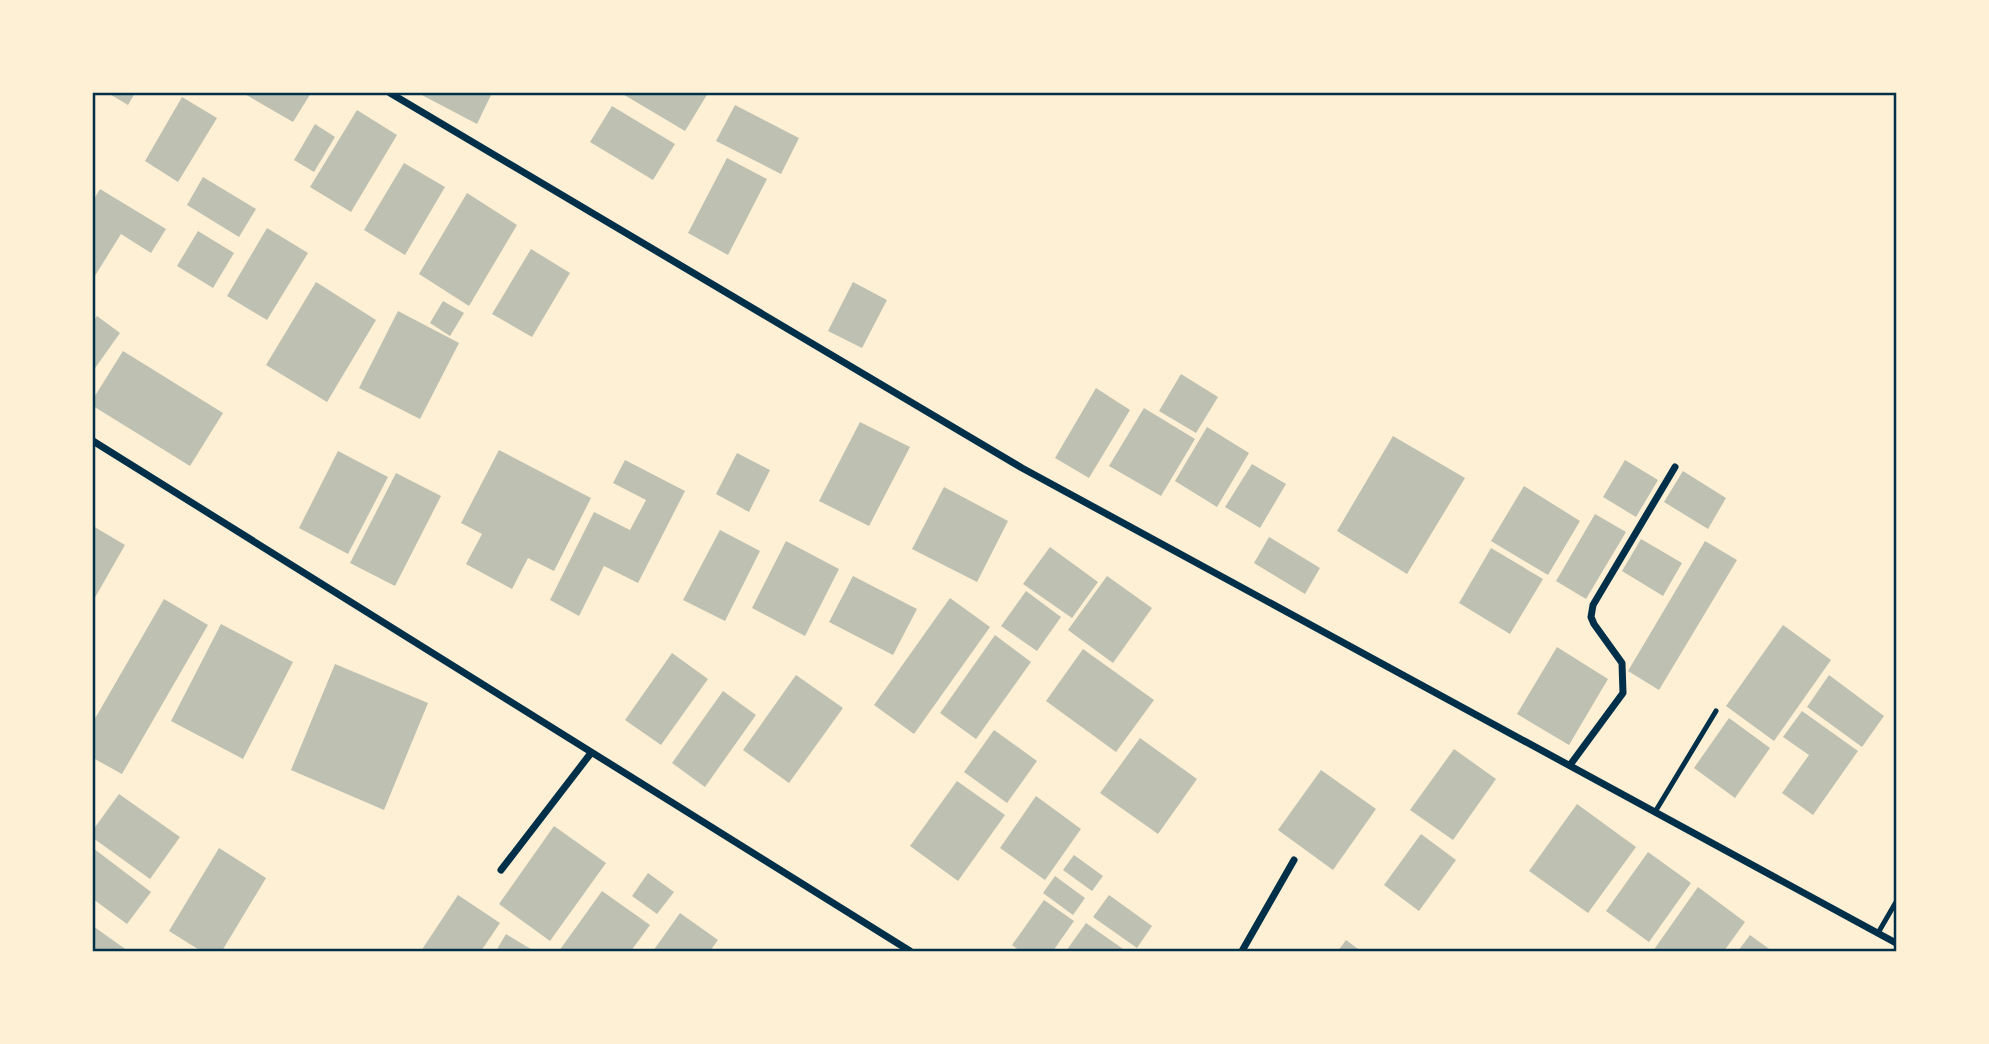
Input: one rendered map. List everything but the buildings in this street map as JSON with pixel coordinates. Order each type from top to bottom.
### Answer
[{"type":"street","points":[[390,93],[1022,468],[1896,943]]},
{"type":"street","points":[[93,441],[910,951]]},
{"type":"street","points":[[1570,765],[1623,693],[1622,663],[1594,624],[1591,617],[1593,605],[1675,467]]},
{"type":"street","points":[[501,870],[591,752]]},
{"type":"street","points":[[1242,951],[1294,860]]},
{"type":"lane","points":[[1656,813],[1716,711]]},
{"type":"lane","points":[[1878,933],[1896,902]]}]
